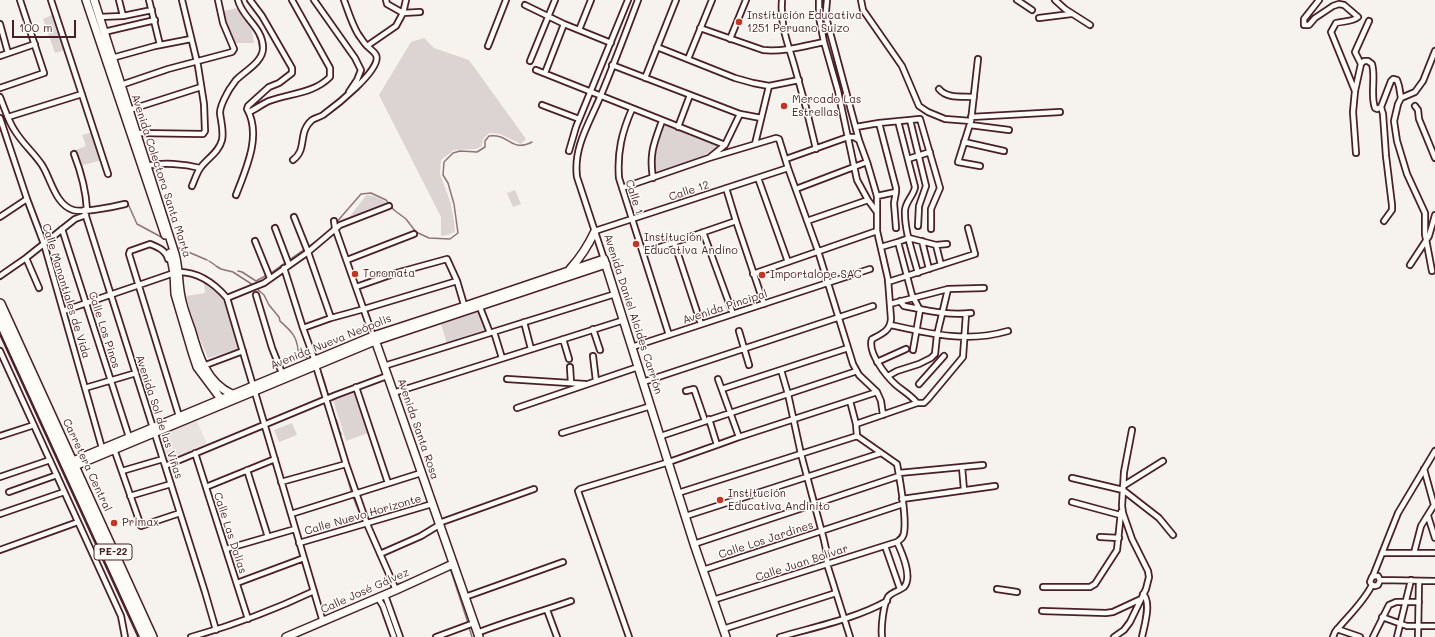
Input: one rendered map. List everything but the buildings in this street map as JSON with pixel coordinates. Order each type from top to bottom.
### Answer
[{"type":"highway","name":"Carretera Central","points":[[0,304],[145,637]]},
{"type":"highway","name":"Carretera Central","points":[[0,320],[152,637]]},
{"type":"street","points":[[0,88],[44,73],[20,0]]},
{"type":"street","points":[[51,0],[108,174]]},
{"type":"street","name":"Avenida Colectora Santa Marta","points":[[86,0],[166,238],[183,302],[203,366],[221,388],[232,394]]},
{"type":"street","name":"Avenida Colectora Santa Marta","points":[[94,0],[129,110],[138,133],[175,254],[175,294],[193,355],[197,367],[221,399]]},
{"type":"street","points":[[119,0],[123,16]]},
{"type":"street","points":[[149,0],[160,45]]},
{"type":"street","points":[[138,133],[203,134],[206,128],[197,61],[182,0]]},
{"type":"street","points":[[121,85],[168,69],[233,51],[234,49],[223,23],[218,0]]},
{"type":"street","points":[[192,186],[200,168],[218,148],[222,140],[220,111],[228,92],[236,81],[255,64],[263,50],[262,41],[256,27],[239,5],[238,0]]},
{"type":"street","points":[[236,195],[251,153],[252,119],[246,109],[269,87],[279,83],[292,73],[292,68],[262,16],[250,0]]},
{"type":"street","points":[[249,112],[270,101],[292,96],[317,87],[330,77],[330,68],[292,0]]},
{"type":"street","points":[[314,0],[355,58],[361,70],[357,80],[346,96]]},
{"type":"street","points":[[293,160],[298,157],[301,150],[305,128],[313,120],[324,114],[360,85],[374,67],[377,60],[376,56],[357,32],[344,0]]},
{"type":"street","points":[[386,0],[387,4],[403,13],[420,12]]},
{"type":"street","points":[[367,46],[396,26],[403,13],[406,0]]},
{"type":"street","points":[[488,46],[506,0]]},
{"type":"street","points":[[530,61],[556,0]]},
{"type":"street","points":[[579,30],[591,0]]},
{"type":"street","points":[[569,151],[571,139],[628,0]]},
{"type":"street","name":"Avenida Daniel Alcides Carrión","points":[[638,0],[601,96],[579,147],[576,167],[577,177],[661,436],[694,544],[726,637]]},
{"type":"street","points":[[645,78],[676,0]]},
{"type":"street","points":[[688,59],[712,0]]},
{"type":"street","points":[[730,39],[746,0]]},
{"type":"street","points":[[782,0],[782,24],[799,80],[816,149]]},
{"type":"street","points":[[819,0],[819,17],[824,42],[838,91],[857,180],[876,211]]},
{"type":"street","points":[[827,0],[827,22],[859,140],[868,162],[877,196],[877,231],[888,282],[891,325],[886,331],[872,339],[871,348],[877,362],[888,376],[917,403]]},
{"type":"street","points":[[861,0],[863,10],[902,66],[919,106],[928,112],[945,119],[970,121],[1009,130]]},
{"type":"street","points":[[1017,0],[1032,10]]},
{"type":"street","points":[[1055,0],[1064,9],[1090,25]]},
{"type":"street","points":[[1319,0],[1304,19],[1304,25],[1309,25],[1316,18],[1339,4],[1344,5],[1358,17],[1354,20],[1336,23],[1331,32],[1355,92]]},
{"type":"street","points":[[525,5],[564,24],[611,43]]},
{"type":"street","points":[[99,17],[123,16],[152,10]]},
{"type":"street","points":[[1039,18],[1071,14]]},
{"type":"street","points":[[104,32],[155,20]]},
{"type":"street","points":[[1356,153],[1353,112],[1355,92],[1361,64],[1355,52],[1369,21]]},
{"type":"street","points":[[0,24],[8,53]]},
{"type":"street","points":[[545,74],[564,24]]},
{"type":"street","points":[[700,28],[763,50],[774,51],[824,42]]},
{"type":"street","points":[[112,58],[191,38]]},
{"type":"street","points":[[0,56],[35,44]]},
{"type":"street","points":[[658,47],[734,78],[769,86],[799,80]]},
{"type":"street","points":[[1401,98],[1415,92],[1423,80],[1435,51]]},
{"type":"street","points":[[978,59],[970,121],[958,162],[980,166]]},
{"type":"street","points":[[1361,64],[1364,61],[1368,61],[1372,64],[1374,71],[1374,105],[1377,109],[1381,107]]},
{"type":"street","points":[[612,65],[740,114],[761,118]]},
{"type":"street","points":[[536,70],[725,145]]},
{"type":"street","points":[[1384,221],[1392,210],[1392,205],[1383,114],[1381,107],[1393,79],[1397,80],[1401,98],[1395,111],[1394,130],[1407,174],[1425,213],[1426,240],[1432,271]]},
{"type":"street","points":[[755,144],[769,86]]},
{"type":"street","points":[[129,110],[201,87]]},
{"type":"street","points":[[939,89],[942,93],[949,95],[974,97]]},
{"type":"street","points":[[8,117],[82,94]]},
{"type":"street","points":[[678,127],[690,95]]},
{"type":"street","points":[[0,98],[8,117],[22,141],[42,166],[51,185],[64,205],[74,210],[86,211],[124,204]]},
{"type":"street","points":[[542,105],[579,119]]},
{"type":"street","points":[[1415,106],[1418,110],[1419,119],[1435,158]]},
{"type":"street","name":"Calle 1","points":[[632,109],[621,137],[619,150],[618,163],[622,188],[669,335]]},
{"type":"street","points":[[0,113],[5,111]]},
{"type":"street","points":[[970,121],[1060,112]]},
{"type":"street","points":[[709,158],[725,145],[740,114]]},
{"type":"street","name":"Calle Manantiales de Vida","points":[[0,118],[27,200],[44,244],[102,448]]},
{"type":"street","points":[[856,127],[920,119],[940,188],[931,209],[931,229]]},
{"type":"street","points":[[910,120],[926,186],[919,206],[918,226]]},
{"type":"street","points":[[653,178],[651,153],[662,121]]},
{"type":"street","points":[[898,121],[915,189],[907,202],[905,210],[907,230],[918,273]]},
{"type":"street","points":[[880,123],[896,188],[894,203],[896,228]]},
{"type":"street","points":[[786,159],[848,137],[854,137],[859,140]]},
{"type":"street","points":[[622,188],[709,158],[778,138],[818,251],[853,364],[857,371],[877,392],[881,401],[883,415]]},
{"type":"street","points":[[964,142],[1004,151]]},
{"type":"street","points":[[908,159],[930,152]]},
{"type":"street","name":"Avenida Sol de las Viñas","points":[[74,154],[84,183],[86,211],[216,630]]},
{"type":"street","points":[[796,189],[868,162]]},
{"type":"street","points":[[147,166],[154,164],[200,168]]},
{"type":"street","name":"Calle 12","points":[[595,231],[788,168]]},
{"type":"street","points":[[758,178],[788,262]]},
{"type":"street","points":[[726,188],[764,304]]},
{"type":"street","points":[[877,196],[896,192]]},
{"type":"street","points":[[0,217],[27,200]]},
{"type":"street","points":[[807,220],[868,200]]},
{"type":"street","points":[[227,298],[264,283],[308,252],[335,228],[389,206]]},
{"type":"street","points":[[0,276],[26,258],[86,211]]},
{"type":"street","points":[[1410,266],[1432,230],[1435,215]]},
{"type":"street","points":[[294,217],[331,318]]},
{"type":"street","name":"Avenida Santa Rosa","points":[[334,221],[335,228],[478,635]]},
{"type":"street","points":[[643,252],[736,221]]},
{"type":"street","points":[[275,228],[289,264]]},
{"type":"street","points":[[888,282],[975,254],[968,228]]},
{"type":"street","name":"Calle Los Pinos","points":[[62,229],[129,437]]},
{"type":"street","points":[[568,271],[587,249],[595,231]]},
{"type":"street","points":[[753,274],[877,231]]},
{"type":"street","points":[[703,232],[733,314]]},
{"type":"street","points":[[347,260],[414,234]]},
{"type":"street","points":[[881,246],[909,238],[936,245],[947,244]]},
{"type":"street","points":[[255,241],[270,278]]},
{"type":"street","points":[[922,241],[929,269]]},
{"type":"street","points":[[674,242],[702,324]]},
{"type":"street","points":[[898,242],[913,297],[920,309],[920,317],[913,350]]},
{"type":"street","points":[[175,273],[167,255],[160,248],[150,244],[130,251],[129,254],[179,416]]},
{"type":"street","points":[[936,245],[941,265]]},
{"type":"street","points":[[26,258],[39,288]]},
{"type":"street","points":[[356,287],[396,273],[447,259],[457,281],[466,309]]},
{"type":"street","name":"Avenida Nueva Neópolis","points":[[483,303],[568,271],[605,261]]},
{"type":"street","name":"Avenida Nueva Neópolis","points":[[70,465],[102,448],[129,437],[154,430],[374,338],[466,309],[605,261]]},
{"type":"street","points":[[284,268],[366,524],[396,590]]},
{"type":"street","name":"Avenida Pincipal","points":[[632,347],[870,269]]},
{"type":"street","points":[[63,311],[175,273],[190,272],[216,286],[227,298],[322,622]]},
{"type":"street","points":[[303,328],[331,318],[457,281]]},
{"type":"street","points":[[890,304],[948,288],[984,288]]},
{"type":"street","points":[[888,376],[897,371],[919,364],[931,358],[935,354],[937,335],[948,288]]},
{"type":"street","points":[[384,366],[615,294]]},
{"type":"street","points":[[256,295],[272,348],[282,373]]},
{"type":"street","points":[[900,301],[904,306],[920,309],[971,314]]},
{"type":"street","points":[[483,303],[502,358]]},
{"type":"street","points":[[643,382],[873,306]]},
{"type":"street","points":[[856,424],[917,403],[924,403],[928,399],[963,357],[966,314]]},
{"type":"street","points":[[393,393],[624,320]]},
{"type":"street","points":[[524,322],[531,349]]},
{"type":"street","points":[[891,325],[937,335],[964,338],[987,336],[1008,331]]},
{"type":"street","points":[[593,330],[600,350]]},
{"type":"street","points":[[739,331],[749,365]]},
{"type":"street","points":[[563,339],[568,358]]},
{"type":"street","points":[[722,389],[848,348]]},
{"type":"street","points":[[877,362],[906,349]]},
{"type":"street","points":[[0,351],[121,616],[125,637]]},
{"type":"street","points":[[203,366],[243,351]]},
{"type":"street","points":[[593,356],[596,381]]},
{"type":"street","points":[[919,384],[944,356]]},
{"type":"street","name":"Avenida Nueva Neópolis","points":[[70,465],[114,450],[179,416],[232,394],[254,388],[282,373],[315,363]]},
{"type":"street","points":[[517,408],[638,366]]},
{"type":"street","points":[[570,367],[571,383]]},
{"type":"street","points":[[781,370],[794,419],[801,454],[822,531],[827,554],[827,564],[850,637]]},
{"type":"street","points":[[661,436],[857,371]]},
{"type":"street","points":[[85,388],[136,373]]},
{"type":"street","points":[[166,466],[326,398],[387,376]]},
{"type":"street","points":[[507,379],[588,384]]},
{"type":"street","points":[[718,379],[739,437]]},
{"type":"street","points":[[356,387],[388,483]]},
{"type":"street","points":[[686,391],[694,389],[717,445]]},
{"type":"street","points":[[629,637],[578,491],[877,392]]},
{"type":"street","points":[[850,401],[856,424],[857,436],[896,462],[903,502],[904,532],[902,538],[897,542],[907,570],[908,581],[905,586],[892,593],[887,601],[881,624],[882,637]]},
{"type":"street","points":[[562,433],[651,406]]},
{"type":"street","points":[[0,436],[34,425]]},
{"type":"street","points":[[1043,587],[1090,587],[1095,584],[1117,550],[1124,472],[1132,430]]},
{"type":"street","points":[[678,492],[857,436]]},
{"type":"street","points":[[114,450],[141,526],[180,513]]},
{"type":"street","points":[[1333,637],[1337,629],[1361,603],[1372,585],[1370,580],[1373,576],[1398,513],[1435,451]]},
{"type":"street","name":"Calle Las Dalias","points":[[195,453],[248,619]]},
{"type":"street","points":[[686,516],[881,453]]},
{"type":"street","points":[[122,471],[163,459]]},
{"type":"street","points":[[206,487],[274,459]]},
{"type":"street","points":[[0,477],[50,460]]},
{"type":"street","points":[[1123,488],[1164,461]]},
{"type":"street","points":[[281,482],[346,464]]},
{"type":"street","points":[[694,544],[899,474],[983,464]]},
{"type":"street","points":[[962,467],[964,490]]},
{"type":"street","points":[[1414,553],[1421,526],[1434,508],[1424,469]]},
{"type":"street","points":[[247,470],[268,537]]},
{"type":"street","points":[[291,514],[421,473]]},
{"type":"street","points":[[9,492],[57,475]]},
{"type":"street","points":[[1072,478],[1123,488],[1159,518],[1172,535]]},
{"type":"street","points":[[130,496],[171,484]]},
{"type":"street","name":"Calle Los Jardines","points":[[703,570],[822,531],[903,502],[964,490],[995,486]]},
{"type":"street","points":[[380,554],[421,536],[439,524],[534,489]]},
{"type":"street","points":[[0,514],[64,492]]},
{"type":"street","points":[[1072,502],[1120,515]]},
{"type":"street","name":"Calle Nuevo Horizonte","points":[[299,543],[432,504]]},
{"type":"street","points":[[1114,637],[1124,630],[1130,622],[1148,584],[1148,571],[1124,519],[1122,506]]},
{"type":"street","points":[[1428,516],[1435,538]]},
{"type":"street","points":[[0,550],[78,522]]},
{"type":"street","points":[[226,549],[295,529]]},
{"type":"street","points":[[1100,537],[1119,538]]},
{"type":"street","name":"Calle Juan Bolívar","points":[[713,600],[897,542]]},
{"type":"street","points":[[885,546],[900,589]]},
{"type":"street","points":[[1382,553],[1435,553]]},
{"type":"street","points":[[236,583],[304,558]]},
{"type":"street","points":[[465,597],[563,562]]},
{"type":"street","name":"Calle José Gálvez","points":[[286,637],[303,634],[322,622],[453,564]]},
{"type":"street","points":[[1373,576],[1378,576],[1380,580],[1435,581]]},
{"type":"street","points":[[1372,585],[1378,585],[1380,580]]},
{"type":"street","points":[[1397,637],[1411,580]]},
{"type":"street","points":[[1418,637],[1419,580]]},
{"type":"street","points":[[997,589],[1017,592]]},
{"type":"street","points":[[191,637],[216,630],[281,607],[314,591]]},
{"type":"street","points":[[723,630],[836,593]]},
{"type":"street","points":[[386,594],[400,637]]},
{"type":"street","points":[[1042,611],[1106,613],[1118,610],[1142,596]]},
{"type":"street","points":[[1142,596],[1146,597],[1148,601],[1142,637]]},
{"type":"street","points":[[378,598],[383,606],[394,637]]},
{"type":"street","points":[[478,635],[501,624],[571,601]]},
{"type":"street","points":[[780,637],[877,607],[887,601]]},
{"type":"street","points":[[1373,637],[1389,605],[1396,602],[1419,602]]},
{"type":"street","points":[[383,606],[389,604]]},
{"type":"street","points":[[547,610],[557,637]]},
{"type":"street","points":[[1382,617],[1400,624],[1435,626]]},
{"type":"street","points":[[436,637],[474,623]]},
{"type":"street","points":[[1337,629],[1359,637]]},
{"type":"shaded area","points":[[237,8],[252,31],[254,43],[235,43],[227,24],[224,11]]},
{"type":"shaded area","points":[[54,14],[65,50],[55,53],[43,19]]},
{"type":"shaded area","points":[[424,38],[434,48],[469,60],[526,139],[521,144],[500,134],[489,133],[483,139],[482,146],[476,149],[454,150],[441,160],[440,174],[450,201],[455,232],[441,236],[441,217],[379,95],[411,42]]},
{"type":"shaded area","points":[[664,125],[717,147],[695,160],[655,174],[655,151]]},
{"type":"shaded area","points":[[92,132],[102,160],[80,166],[75,150],[86,146],[82,135]]},
{"type":"shaded area","points":[[515,190],[521,204],[513,207],[507,193]]},
{"type":"shaded area","points":[[367,195],[383,200],[388,204],[347,220],[364,198]]},
{"type":"shaded area","points":[[209,281],[218,288],[223,298],[239,349],[208,358],[195,328],[186,296],[205,293],[204,282]]},
{"type":"shaded area","points":[[477,312],[479,313],[487,331],[447,344],[441,324]]},
{"type":"shaded area","points":[[354,393],[368,433],[346,441],[333,400]]},
{"type":"shaded area","points":[[197,421],[207,444],[170,460],[167,459],[160,437],[162,434]]},
{"type":"shaded area","points":[[292,423],[297,435],[279,442],[274,430]]},
{"type":"waterway","points":[[0,103],[8,124]]},
{"type":"waterway","points":[[335,224],[361,194],[371,193],[386,200],[394,210],[406,219],[416,232],[429,238],[450,239],[458,233],[454,204],[448,183],[443,175],[444,162],[453,153],[460,151],[477,152],[485,147],[485,141],[489,136],[501,137],[519,145],[525,145],[532,142]]},
{"type":"waterway","points":[[29,153],[43,170],[48,183]]},
{"type":"waterway","points":[[108,205],[124,202]]},
{"type":"waterway","points":[[127,203],[137,224],[165,239]]},
{"type":"waterway","points":[[88,208],[100,207]]},
{"type":"waterway","points":[[328,232],[333,226]]},
{"type":"waterway","points":[[289,260],[325,235]]},
{"type":"waterway","points":[[179,248],[207,260]]},
{"type":"waterway","points":[[209,261],[215,265]]},
{"type":"waterway","points":[[271,273],[286,262]]},
{"type":"waterway","points":[[216,266],[233,272],[253,285]]},
{"type":"waterway","points":[[238,271],[256,281],[267,275]]},
{"type":"waterway","points":[[256,288],[264,295],[269,305],[279,317],[280,321],[292,334],[296,341],[298,350],[309,360]]},
{"type":"waterway","points":[[319,368],[333,414],[341,434],[339,438]]},
{"type":"waterway","points":[[344,466],[355,503],[365,523]]},
{"type":"waterway","points":[[395,584],[407,581],[449,561],[449,563]]},
{"type":"waterway","points":[[450,568],[468,623]]},
{"type":"waterway","points":[[469,627],[472,637]]},
{"type":"railway","points":[[0,335],[138,637]]},
{"type":"place","name":"Institución Educativa 1251 Peruano Suizo","points":[[739,22]]},
{"type":"place","name":"Mercado Las Estrellas","points":[[784,106]]},
{"type":"place","name":"Institución Educativa Andino","points":[[636,244]]},
{"type":"place","name":"Toromata","points":[[355,274]]},
{"type":"place","name":"Importalope SAC","points":[[762,275]]},
{"type":"place","name":"Institución Educativa Andinito","points":[[720,500]]},
{"type":"place","name":"Primax","points":[[114,523]]}]
